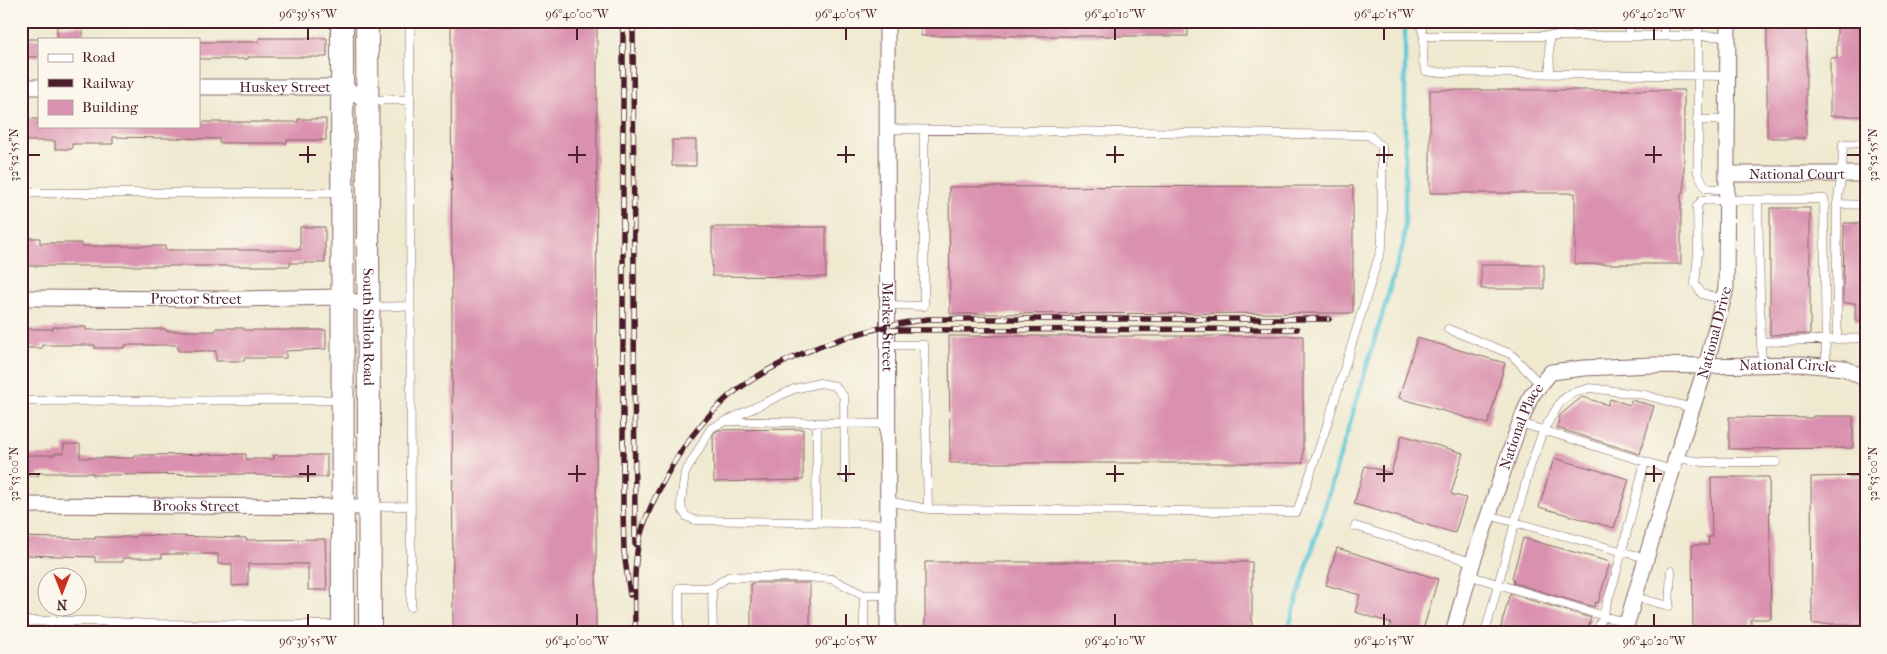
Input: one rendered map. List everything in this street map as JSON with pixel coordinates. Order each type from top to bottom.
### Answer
[{"type":"main road","name":"South Shiloh Road","points":[[342,21],[343,629]]},
{"type":"main road","name":"South Shiloh Road","points":[[367,21],[370,633]]},
{"type":"street","name":"Market Street","points":[[887,21],[888,633]]},
{"type":"street","name":"National Drive","points":[[1626,628],[1674,464],[1706,366],[1726,288],[1728,29]]},
{"type":"street","points":[[21,86],[38,87]]},
{"type":"street","name":"Huskey Street","points":[[200,87],[342,87],[368,100]]},
{"type":"street","name":"National Court","points":[[1728,174],[1866,174]]},
{"type":"street","name":"Proctor Street","points":[[21,298],[241,299],[342,297],[369,307]]},
{"type":"street","name":"National Circle","points":[[1706,366],[1801,364],[1826,366],[1844,368],[1866,379]]},
{"type":"street","name":"National Place","points":[[1452,633],[1470,568],[1520,423],[1531,396],[1551,372],[1584,368],[1653,365],[1706,366]]},
{"type":"street","name":"Brooks Street","points":[[21,505],[370,507]]},
{"type":"lane","points":[[410,21],[411,607]]},
{"type":"lane","points":[[1419,21],[1424,36],[1423,66],[1428,72],[1728,76]]},
{"type":"lane","points":[[1629,21],[1629,36]]},
{"type":"lane","points":[[1664,21],[1664,36]]},
{"type":"lane","points":[[1698,21],[1698,173],[1706,188],[1727,195],[1758,200],[1824,199],[1826,366]]},
{"type":"lane","points":[[1424,36],[1698,36],[1728,29]]},
{"type":"lane","points":[[1549,36],[1550,73]]},
{"type":"lane","points":[[368,100],[410,100]]},
{"type":"lane","points":[[1697,120],[1728,120]]},
{"type":"lane","points":[[887,129],[1369,135],[1382,147],[1382,246],[1298,512],[928,509],[888,501]]},
{"type":"lane","points":[[888,305],[924,306],[924,130]]},
{"type":"lane","points":[[1837,339],[1837,204],[1842,174],[1843,144],[1866,143]]},
{"type":"lane","points":[[21,193],[342,193]]},
{"type":"lane","points":[[1723,299],[1702,294],[1695,284],[1698,253],[1697,206],[1702,200],[1727,195]]},
{"type":"lane","points":[[1758,200],[1762,365]]},
{"type":"lane","points":[[1837,204],[1866,205]]},
{"type":"lane","points":[[369,307],[410,306]]},
{"type":"lane","points":[[1448,329],[1512,354],[1541,385]]},
{"type":"lane","points":[[1761,342],[1866,338]]},
{"type":"lane","points":[[888,345],[924,345],[928,509]]},
{"type":"lane","points":[[845,478],[844,397],[835,386],[820,383],[794,389],[711,428],[685,473],[681,502],[682,510],[687,517],[694,520],[888,524]]},
{"type":"lane","points":[[1485,633],[1530,467],[1543,431],[1561,402],[1572,392],[1590,388],[1645,395],[1692,408]]},
{"type":"lane","points":[[21,401],[342,400]]},
{"type":"lane","points":[[725,421],[888,424]]},
{"type":"lane","points":[[816,522],[817,423]]},
{"type":"lane","points":[[1520,423],[1645,462],[1674,464],[1776,462]]},
{"type":"lane","points":[[1597,633],[1622,551],[1645,462]]},
{"type":"lane","points":[[370,507],[411,506]]},
{"type":"lane","points":[[1488,515],[1646,558]]},
{"type":"lane","points":[[1355,526],[1470,568],[1498,585],[1602,616],[1626,628]]},
{"type":"lane","points":[[1635,597],[1669,606],[1671,571]]},
{"type":"lane","points":[[679,633],[679,588],[712,588],[728,577],[832,579],[864,595],[888,595]]},
{"type":"lane","points":[[712,588],[713,633]]},
{"type":"lane","points":[[864,595],[864,633]]},
{"type":"lane","points":[[21,621],[98,621],[343,629]]},
{"type":"building","points":[[451,21],[597,25],[596,629],[453,629]]},
{"type":"building","points":[[921,21],[1188,21],[1188,36],[921,36]]},
{"type":"building","points":[[1767,21],[1806,21],[1806,138],[1767,138]]},
{"type":"building","points":[[1837,21],[1866,21],[1866,116],[1830,116],[1830,58],[1837,58]]},
{"type":"building","points":[[57,26],[83,26],[83,38],[57,38]]},
{"type":"building","points":[[259,38],[327,38],[327,57],[200,59],[200,42],[259,42]]},
{"type":"building","points":[[21,39],[38,39],[38,57],[21,57]]},
{"type":"building","points":[[1430,90],[1684,90],[1684,193],[1681,193],[1681,264],[1575,264],[1575,193],[1430,193]]},
{"type":"building","points":[[21,119],[38,119],[38,128],[200,128],[200,122],[298,122],[298,119],[326,119],[326,140],[287,140],[287,143],[219,143],[219,139],[113,137],[113,144],[72,144],[72,149],[55,149],[55,141],[21,141]]},
{"type":"building","points":[[672,140],[696,140],[696,166],[672,166]]},
{"type":"building","points":[[1353,186],[1353,313],[950,314],[949,187]]},
{"type":"building","points":[[1770,208],[1810,208],[1810,334],[1770,335]]},
{"type":"building","points":[[1844,223],[1866,223],[1866,321],[1855,321],[1855,303],[1843,303]]},
{"type":"building","points":[[300,227],[325,227],[325,263],[290,263],[290,266],[21,266],[21,238],[40,238],[40,243],[82,243],[82,246],[165,246],[165,250],[300,250]]},
{"type":"building","points":[[712,227],[826,227],[826,277],[712,276]]},
{"type":"building","points":[[1481,265],[1544,265],[1544,289],[1481,289]]},
{"type":"building","points":[[53,327],[86,327],[86,330],[166,329],[166,331],[216,331],[216,328],[326,330],[326,349],[286,351],[286,358],[244,358],[244,361],[216,361],[216,351],[178,351],[178,345],[125,345],[125,348],[95,348],[95,345],[42,345],[42,348],[21,348],[21,329],[53,329]]},
{"type":"building","points":[[949,336],[1303,336],[1303,463],[950,463]]},
{"type":"building","points":[[1417,338],[1505,363],[1488,424],[1399,398]]},
{"type":"building","points":[[1582,397],[1608,405],[1610,399],[1630,405],[1631,400],[1654,406],[1640,454],[1557,428],[1560,415]]},
{"type":"building","points":[[1813,416],[1853,416],[1853,448],[1729,449],[1729,417],[1813,418]]},
{"type":"building","points":[[803,429],[803,480],[714,482],[713,435],[715,432],[719,430]]},
{"type":"building","points":[[1402,435],[1463,453],[1451,494],[1466,498],[1455,533],[1354,504],[1365,466],[1391,473]]},
{"type":"building","points":[[64,444],[80,444],[80,458],[135,458],[135,455],[246,454],[246,459],[274,459],[274,455],[327,455],[327,477],[256,474],[93,475],[93,473],[38,473],[38,476],[21,476],[21,455],[55,455],[55,453],[64,453]]},
{"type":"building","points":[[1554,458],[1629,479],[1614,528],[1539,507]]},
{"type":"building","points":[[1865,476],[1866,624],[1812,624],[1811,477]]},
{"type":"building","points":[[1711,477],[1769,477],[1771,619],[1751,619],[1751,630],[1693,630],[1692,545],[1709,545],[1708,537],[1712,537]]},
{"type":"building","points":[[136,535],[246,538],[246,540],[325,539],[327,590],[308,590],[308,564],[248,564],[248,585],[232,586],[232,564],[218,564],[218,554],[162,554],[162,558],[123,558],[123,562],[95,562],[95,557],[21,555],[21,537],[95,539],[95,537],[136,537]]},
{"type":"building","points":[[1523,538],[1610,562],[1598,603],[1595,602],[1594,607],[1513,583],[1514,579],[1512,578]]},
{"type":"building","points":[[1337,548],[1438,579],[1422,633],[1388,633],[1391,623],[1355,612],[1360,595],[1326,585]]},
{"type":"building","points":[[925,562],[1252,562],[1252,633],[925,633]]},
{"type":"building","points":[[751,583],[810,583],[810,633],[751,633]]},
{"type":"building","points":[[1510,594],[1591,618],[1587,633],[1499,633]]},
{"type":"waterway","points":[[1287,633],[1403,245],[1405,222],[1405,21]]},
{"type":"railway","points":[[623,21],[623,510],[624,552],[630,595]]},
{"type":"railway","points":[[633,21],[635,544]]},
{"type":"railway","points":[[635,633],[635,578],[638,546],[647,515],[668,473],[700,426],[729,396],[754,378],[789,359],[827,343],[866,331],[928,319],[1329,319]]},
{"type":"railway","points":[[887,330],[1297,329]]}]
